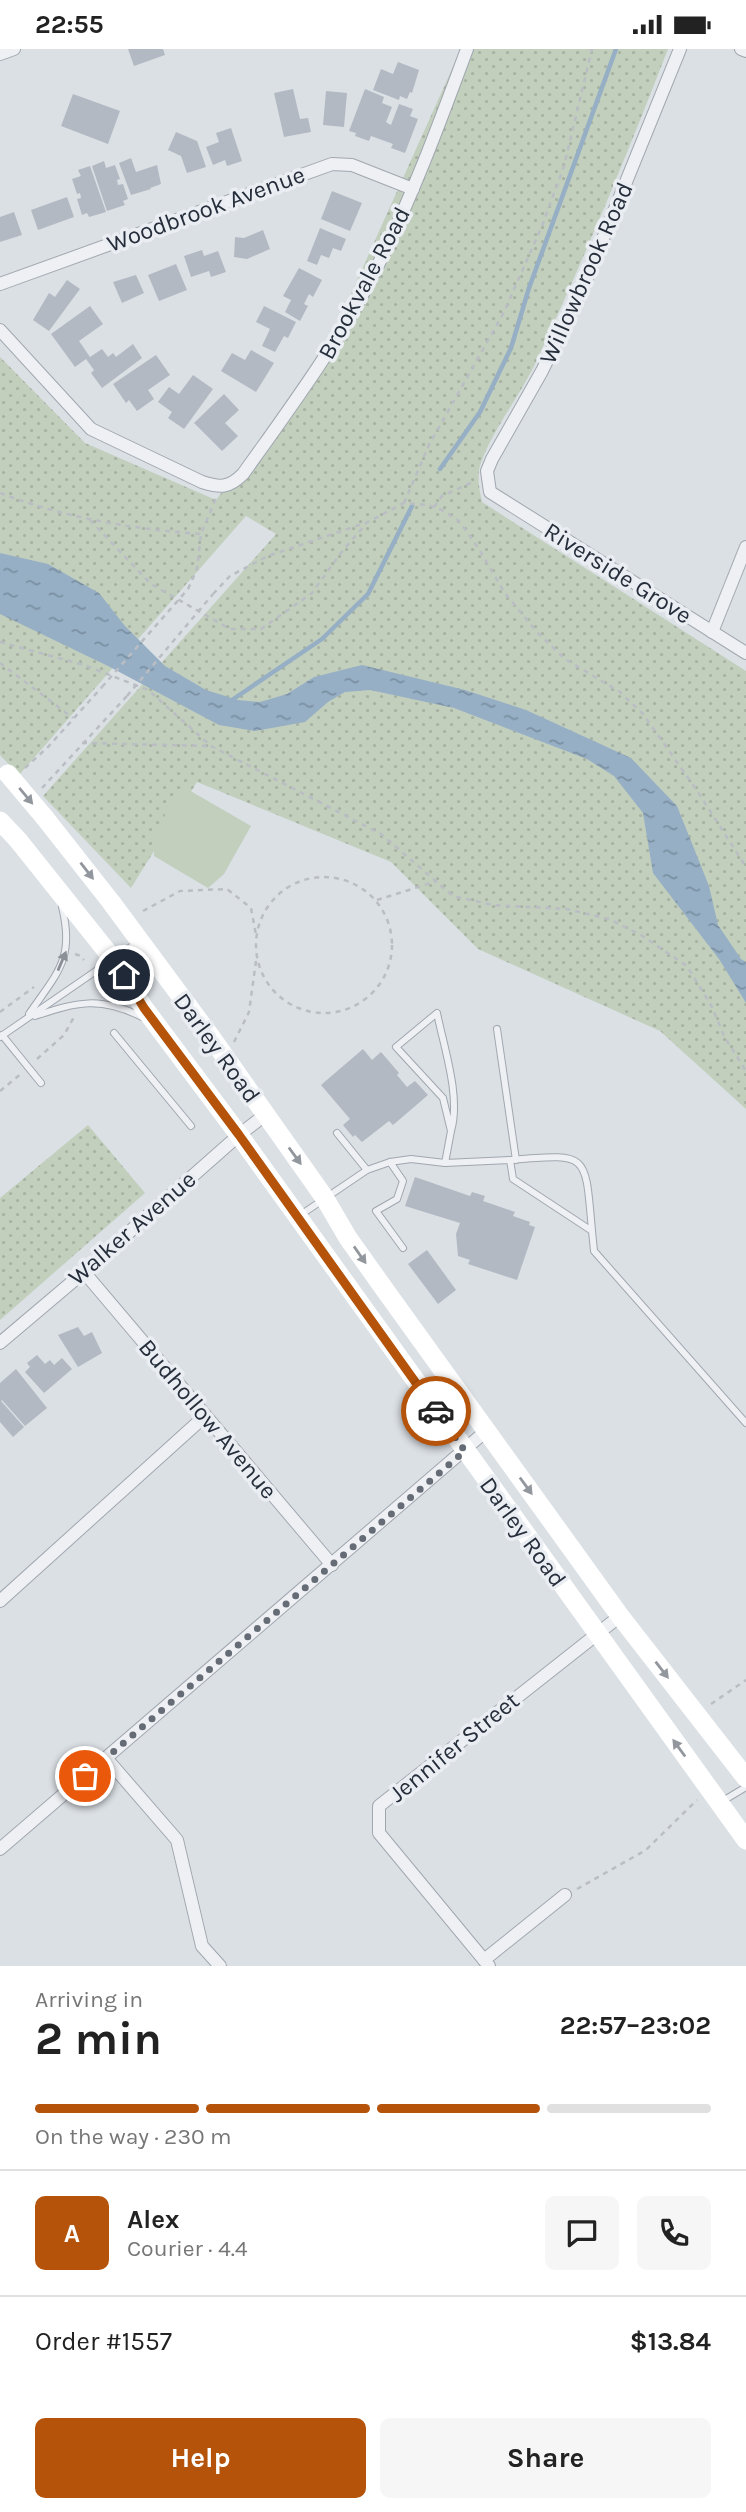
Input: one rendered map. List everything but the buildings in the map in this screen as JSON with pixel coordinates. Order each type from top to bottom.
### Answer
[{"type":"main road","name":"Darley Road","points":[[4,770],[45,818],[211,1037],[324,1197],[348,1238],[486,1431],[620,1616],[746,1778]]},
{"type":"main road","name":"Darley Road","points":[[0,821],[113,959],[156,1024],[239,1135],[746,1840]]},
{"type":"street","points":[[0,54],[14,49]]},
{"type":"street","name":"Brookvale Road","points":[[218,488],[232,485],[243,474],[318,367],[377,267],[414,189],[467,49]]},
{"type":"street","name":"Willowbrook Road","points":[[487,476],[492,459],[542,371],[587,278],[680,49]]},
{"type":"street","name":"Woodbrook Avenue","points":[[0,284],[332,164],[352,165],[414,189]]},
{"type":"street","points":[[0,330],[91,429],[218,488]]},
{"type":"street","name":"Riverside Grove","points":[[487,476],[490,492],[746,653]]},
{"type":"street","points":[[712,632],[746,547]]},
{"type":"street","name":"Walker Avenue","points":[[0,1343],[265,1115]]},
{"type":"street","name":"Budhollow Avenue","points":[[84,1272],[332,1565]]},
{"type":"street","points":[[0,1601],[205,1416]]},
{"type":"street","points":[[0,1849],[486,1431]]},
{"type":"street","name":"Jennifer Street","points":[[486,1963],[379,1833],[379,1806],[620,1616]]},
{"type":"street","points":[[106,1758],[177,1840],[202,1946],[220,1966]]},
{"type":"street","points":[[486,1963],[565,1895]]},
{"type":"lane","points":[[26,1019],[67,953],[67,930],[57,888]]},
{"type":"lane","points":[[41,1083],[1,1036],[139,940]]},
{"type":"lane","points":[[26,1019],[71,1004],[97,1002],[120,1008],[156,1024]]},
{"type":"lane","points":[[445,1163],[456,1116],[437,1013],[396,1047],[443,1098],[451,1131]]},
{"type":"lane","points":[[497,1029],[513,1179],[592,1231]]},
{"type":"lane","points":[[114,1033],[191,1126]]},
{"type":"lane","points":[[337,1133],[367,1170]]},
{"type":"lane","points":[[297,1218],[367,1170],[390,1162],[411,1159],[445,1163],[564,1156],[578,1161],[585,1171],[587,1181],[594,1251],[746,1423]]},
{"type":"lane","points":[[390,1162],[403,1181],[397,1199],[376,1211],[403,1248]]},
{"type":"lane","points":[[714,1796],[746,1787]]},
{"type":"path","points":[[404,503],[429,445],[504,312],[542,226],[564,166],[592,49]]},
{"type":"path","points":[[434,507],[442,496],[487,476]]},
{"type":"path","points":[[29,764],[73,719],[188,589],[197,569],[201,534],[218,488]]},
{"type":"path","points":[[0,493],[39,508],[90,520],[149,531],[201,534]]},
{"type":"path","points":[[36,794],[127,696],[230,576],[268,556],[368,522],[404,503],[434,507],[459,521],[504,592],[537,632],[565,659],[620,692],[643,714],[746,867]]},
{"type":"path","points":[[90,520],[151,584],[230,628],[261,629],[312,593],[342,550],[368,522]]},
{"type":"path","points":[[0,642],[84,666],[148,690],[211,746],[381,834],[453,896],[493,905],[567,909],[608,919],[641,935],[687,966],[746,1072]]},
{"type":"path","points":[[0,663],[73,719]]},
{"type":"path","points":[[82,743],[211,746]]},
{"type":"path","points":[[256,936],[262,914],[275,896],[294,883],[315,877],[337,877],[359,885],[377,900],[388,919],[393,942],[391,965],[380,985],[364,1001],[343,1011],[320,1013],[298,1008],[279,996],[265,979],[257,958]]},
{"type":"path","points":[[377,900],[437,881]]},
{"type":"path","points":[[143,911],[180,891],[227,889],[251,908],[257,958],[249,1012],[234,1042]]},
{"type":"path","points":[[75,954],[84,960]]},
{"type":"path","points":[[0,1011],[36,986]]},
{"type":"path","points":[[0,1091],[64,1035],[76,1014]]},
{"type":"path","points":[[708,1706],[746,1680]]},
{"type":"path","points":[[565,1895],[646,1850],[714,1796]]},
{"type":"green space","points":[[461,49],[668,49],[571,285],[530,374],[487,448],[480,465],[479,481],[482,502],[746,671],[746,1109],[660,1031],[478,949],[391,862],[197,782],[131,888],[43,796],[276,534],[246,516],[19,775],[0,755],[0,357],[85,443],[216,500],[318,367]]},
{"type":"green space","points":[[182,786],[251,826],[224,874],[208,888],[154,856],[154,834]]},
{"type":"green space","points":[[88,1125],[145,1193],[0,1320],[0,1198]]},
{"type":"water","points":[[0,553],[48,564],[99,593],[125,626],[165,666],[206,690],[238,700],[260,702],[287,694],[314,677],[362,665],[465,690],[526,710],[631,758],[677,806],[709,886],[718,925],[741,959],[746,962],[746,1003],[719,959],[653,873],[643,813],[614,776],[587,759],[454,708],[370,690],[345,692],[328,702],[305,722],[255,731],[219,725],[108,666],[0,614]]},
{"type":"waterway","points":[[440,469],[480,412],[511,348],[529,288],[616,49]]},
{"type":"waterway","points":[[229,702],[322,639],[368,594],[412,506]]},
{"type":"way so far","points":[[85,1776],[465,1451],[436,1411]]},
{"type":"route","points":[[124,975],[144,1008],[239,1135],[436,1411]]}]
